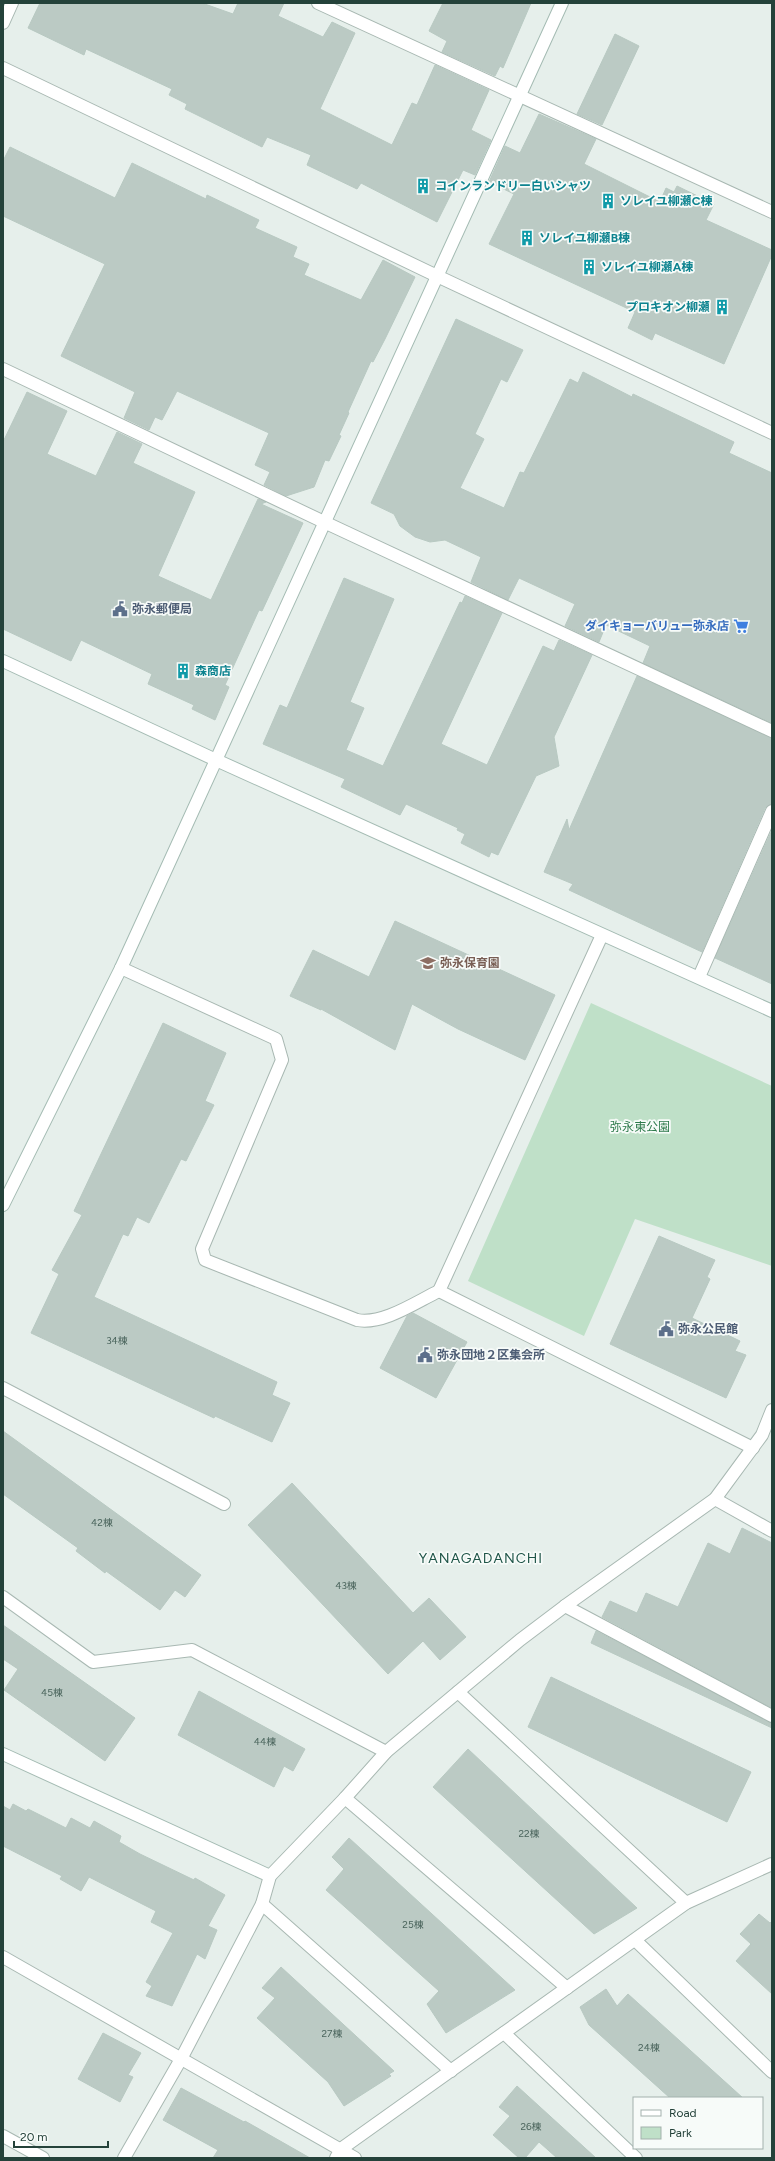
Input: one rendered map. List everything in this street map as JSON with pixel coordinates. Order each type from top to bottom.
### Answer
[{"type":"street","points":[[3,23],[12,3]]},
{"type":"street","points":[[318,3],[772,212]]},
{"type":"street","points":[[3,1205],[121,968],[562,3]]},
{"type":"street","points":[[3,68],[437,276],[772,433]]},
{"type":"street","points":[[3,369],[324,522],[772,730]]},
{"type":"street","points":[[3,661],[216,760],[602,935],[772,1010]]},
{"type":"street","points":[[699,977],[772,811]]},
{"type":"street","points":[[121,968],[276,1039],[282,1060],[202,1249],[205,1260],[357,1320],[366,1322],[379,1320],[439,1291],[602,935]]},
{"type":"street","points":[[439,1291],[753,1448]]},
{"type":"street","points":[[3,1388],[224,1504]]},
{"type":"street","points":[[124,2158],[181,2059],[262,1904],[270,1876],[346,1798],[386,1752],[565,1606],[715,1499],[762,1435],[772,1410]]},
{"type":"street","points":[[715,1499],[772,1531]]},
{"type":"street","points":[[3,1597],[93,1662],[192,1650],[386,1752]]},
{"type":"street","points":[[565,1606],[772,1716]]},
{"type":"street","points":[[458,1692],[686,1903]]},
{"type":"street","points":[[3,1754],[270,1876]]},
{"type":"street","points":[[346,1798],[567,1988]]},
{"type":"street","points":[[338,2154],[451,2071],[686,1903],[772,1864]]},
{"type":"street","points":[[262,1904],[451,2071]]},
{"type":"street","points":[[635,1940],[772,2072]]},
{"type":"street","points":[[3,1957],[181,2059],[338,2154],[356,2158]]},
{"type":"street","points":[[504,2033],[636,2158]]},
{"type":"street","points":[[3,2136],[44,2158]]},
{"type":"green space","name":"弥永東公園","points":[[591,1003],[772,1086],[772,1266],[635,1219],[584,1336],[468,1281]]},
{"type":"building","points":[[40,3],[202,3],[233,14],[238,3],[284,3],[278,16],[323,37],[332,22],[355,33],[320,109],[392,145],[412,103],[417,105],[435,65],[489,90],[471,130],[491,140],[475,175],[463,170],[437,222],[361,183],[357,189],[307,165],[311,155],[267,137],[262,147],[185,109],[187,104],[169,95],[172,89],[86,49],[84,55],[28,28]]},
{"type":"building","points":[[443,3],[531,3],[503,68],[500,66],[495,76],[442,52],[447,41],[429,31]]},
{"type":"building","points":[[615,34],[639,46],[602,125],[577,114]]},
{"type":"building","points":[[539,114],[596,139],[584,164],[660,202],[666,188],[674,192],[677,186],[714,204],[706,220],[772,250],[772,255],[724,364],[655,333],[652,340],[628,328],[635,312],[489,244],[514,194],[489,182],[505,146],[520,153]]},
{"type":"building","points":[[10,147],[115,198],[132,163],[206,199],[207,195],[259,220],[255,228],[297,247],[293,257],[309,264],[304,275],[361,300],[383,260],[415,277],[373,362],[371,361],[348,412],[349,413],[339,435],[341,436],[329,461],[325,460],[314,487],[286,496],[264,485],[270,472],[255,465],[269,433],[177,391],[162,420],[155,417],[149,430],[124,418],[135,392],[61,356],[105,264],[3,216],[3,161]]},
{"type":"building","points":[[456,319],[523,350],[507,382],[501,379],[475,434],[484,439],[460,488],[504,508],[520,472],[524,473],[570,379],[578,383],[583,372],[632,397],[633,394],[734,442],[729,453],[772,473],[772,723],[643,663],[650,646],[606,625],[599,642],[565,626],[575,604],[519,578],[508,600],[471,582],[481,557],[445,540],[430,542],[415,537],[400,526],[394,514],[371,503]]},
{"type":"building","points":[[27,392],[67,411],[47,454],[96,476],[117,432],[142,444],[133,463],[195,492],[158,576],[211,600],[258,499],[266,502],[261,504],[303,523],[262,611],[259,610],[225,685],[229,687],[215,720],[192,709],[194,705],[148,684],[152,674],[81,640],[71,661],[3,629],[3,442]]},
{"type":"building","points":[[344,578],[394,599],[350,702],[364,708],[346,750],[383,766],[460,602],[462,603],[465,596],[502,613],[441,744],[487,765],[543,646],[554,651],[559,640],[592,655],[554,737],[559,766],[536,776],[498,855],[491,852],[489,857],[461,843],[465,834],[457,830],[458,828],[406,804],[400,815],[341,787],[345,779],[263,744],[280,705],[287,708]]},
{"type":"building","points":[[637,676],[772,738],[772,804],[765,808],[702,952],[569,890],[573,884],[544,872],[567,819],[569,830]]},
{"type":"building","points":[[772,830],[772,984],[715,958]]},
{"type":"building","points":[[395,921],[555,995],[525,1060],[458,1029],[412,1004],[395,1050],[321,1009],[290,996],[313,950],[369,977]]},
{"type":"building","points":[[163,1023],[226,1053],[205,1101],[214,1105],[186,1161],[181,1159],[149,1223],[137,1217],[128,1236],[123,1234],[94,1297],[277,1382],[272,1395],[290,1403],[272,1442],[215,1416],[214,1418],[31,1333],[59,1274],[52,1270],[82,1215],[74,1211]]},
{"type":"building","name":"弥永公民館","points":[[659,1236],[715,1260],[707,1277],[710,1279],[692,1318],[740,1341],[735,1351],[746,1355],[726,1398],[610,1344]]},
{"type":"building","name":"弥永団地２区集会所","points":[[413,1313],[467,1342],[436,1398],[380,1368],[407,1316]]},
{"type":"building","points":[[3,1431],[201,1575],[185,1597],[175,1590],[160,1610],[106,1571],[105,1573],[76,1551],[78,1548],[3,1494]]},
{"type":"building","points":[[292,1483],[413,1613],[429,1598],[466,1637],[440,1660],[423,1641],[388,1674],[248,1525]]},
{"type":"building","points":[[742,1528],[772,1543],[772,1708],[602,1617],[610,1601],[637,1613],[646,1593],[678,1607],[708,1543],[730,1554]]},
{"type":"building","points":[[3,1625],[135,1718],[105,1761],[4,1690],[18,1669],[3,1659]]},
{"type":"building","points":[[596,1631],[772,1723],[772,1728],[591,1643]]},
{"type":"building","points":[[551,1677],[751,1772],[727,1822],[528,1727]]},
{"type":"building","points":[[199,1691],[305,1749],[293,1771],[284,1766],[274,1787],[178,1735]]},
{"type":"building","points":[[468,1749],[637,1908],[594,1934],[433,1787]]},
{"type":"building","points":[[13,1804],[26,1811],[28,1809],[66,1828],[71,1818],[90,1828],[94,1821],[121,1836],[119,1842],[140,1854],[194,1880],[195,1878],[225,1895],[208,1926],[217,1930],[205,1959],[197,1954],[172,2006],[146,1996],[152,1986],[146,1982],[173,1933],[151,1922],[156,1911],[89,1877],[81,1891],[60,1879],[62,1876],[3,1846],[3,1806],[10,1810]]},
{"type":"building","points":[[349,1838],[515,1990],[446,2033],[427,2004],[439,1991],[326,1890],[344,1869],[332,1857]]},
{"type":"building","points":[[759,1914],[770,1923],[772,1921],[772,1994],[736,1961],[751,1944],[740,1934]]},
{"type":"building","points":[[281,1967],[394,2071],[389,2074],[391,2076],[344,2106],[328,2082],[257,2018],[275,1998],[262,1988]]},
{"type":"building","points":[[606,1989],[617,2006],[628,1994],[742,2097],[669,2097],[589,2025],[580,2007]]},
{"type":"building","points":[[103,2033],[141,2053],[128,2075],[133,2077],[120,2102],[78,2079]]},
{"type":"building","points":[[517,2086],[596,2158],[557,2158],[539,2142],[525,2158],[519,2158],[493,2135],[510,2116],[499,2107]]},
{"type":"building","points":[[181,2088],[244,2122],[245,2121],[310,2158],[213,2158],[218,2150],[163,2120]]},
{"type":"place","name":"コインランドリー白いシャツ","points":[[423,186]]},
{"type":"place","name":"ソレイユ柳瀬C棟","points":[[608,201]]},
{"type":"place","name":"ソレイユ柳瀬B棟","points":[[527,238]]},
{"type":"place","name":"ソレイユ柳瀬A棟","points":[[589,267]]},
{"type":"place","name":"プロキオン柳瀬","points":[[722,307]]},
{"type":"place","name":"弥永郵便局","points":[[120,609]]},
{"type":"place","name":"ダイキョーバリュー弥永店","points":[[741,626]]},
{"type":"place","name":"森商店","points":[[183,671]]},
{"type":"place","name":"弥永保育園","points":[[428,963]]},
{"type":"place","name":"弥永公民館","points":[[666,1329]]},
{"type":"place","name":"弥永団地２区集会所","points":[[425,1355]]},
{"type":"district","name":"YANAGADANCHI","points":[[481,1558]]}]
